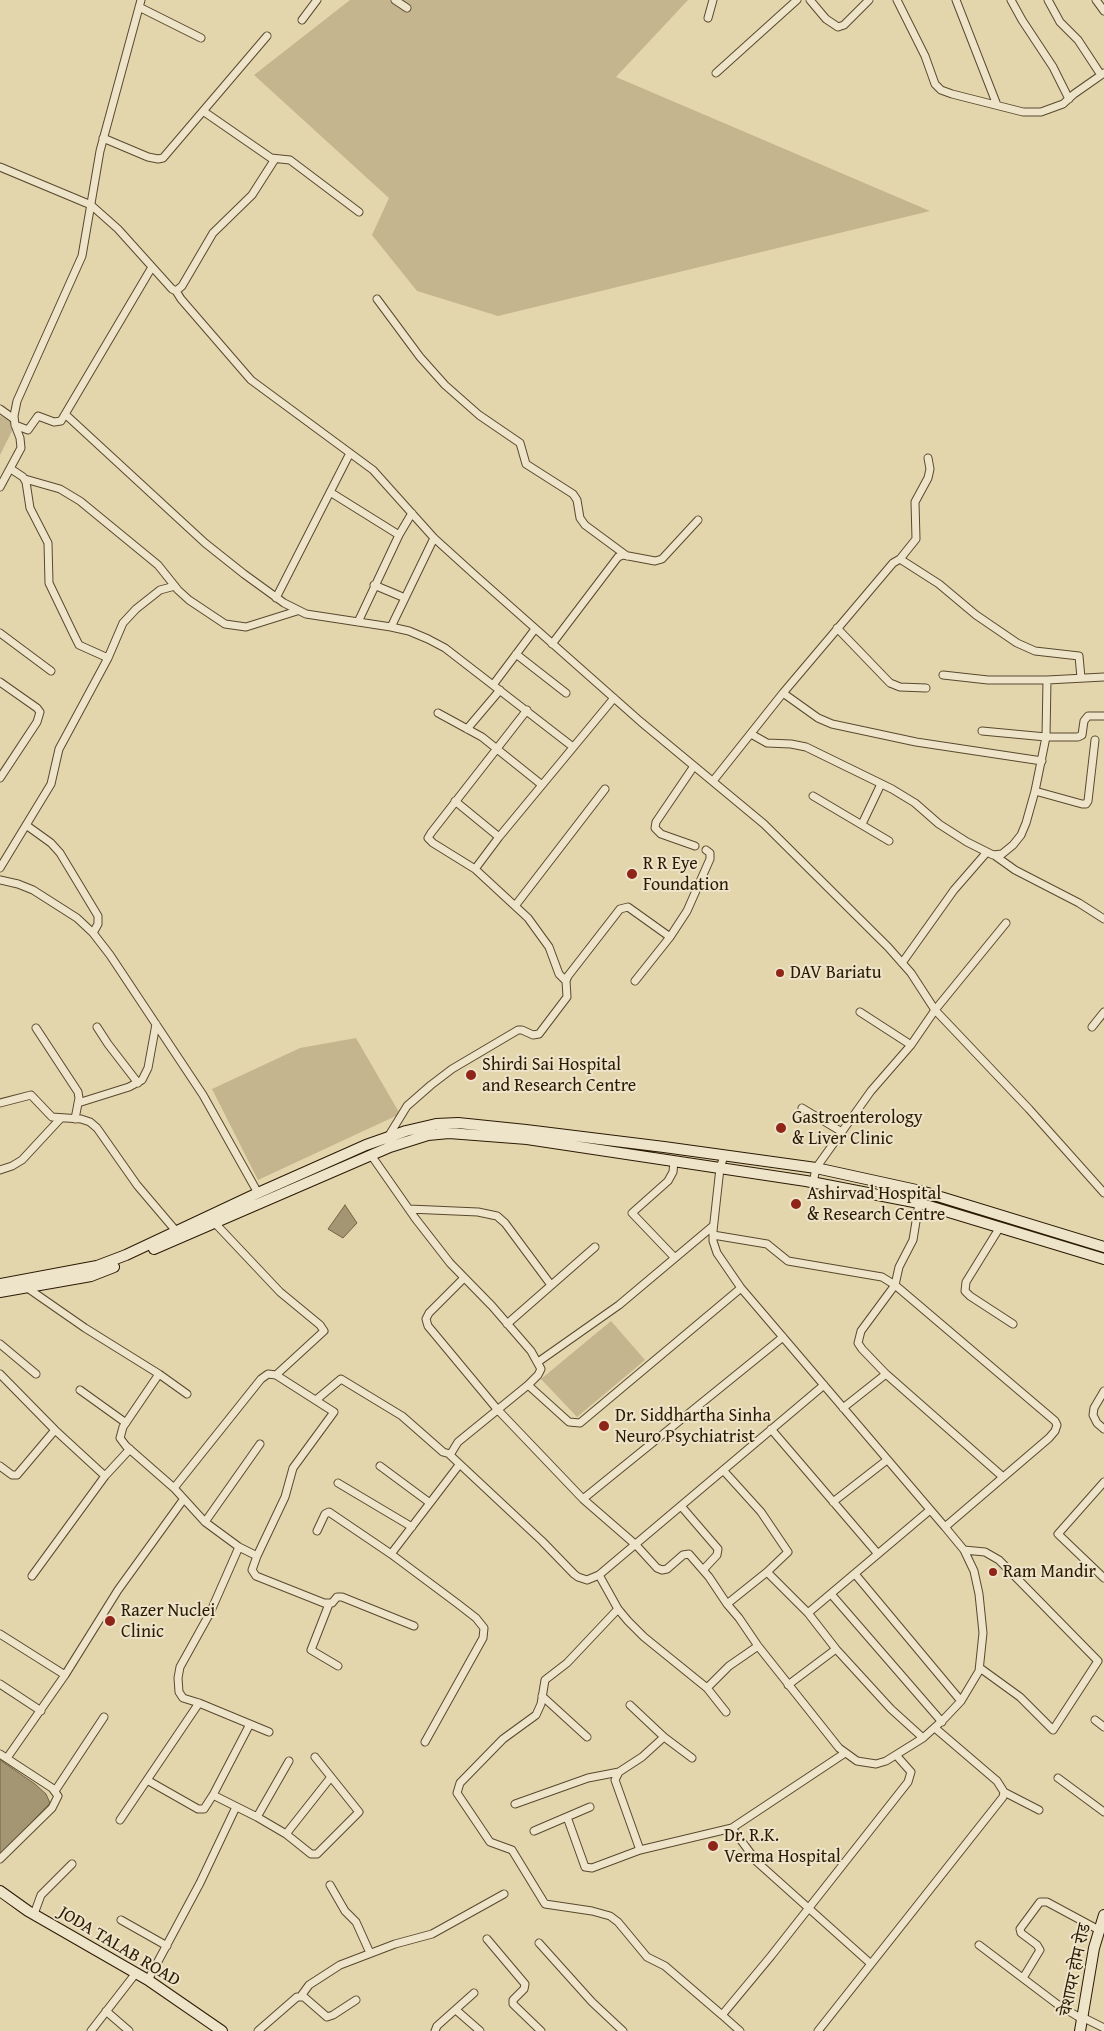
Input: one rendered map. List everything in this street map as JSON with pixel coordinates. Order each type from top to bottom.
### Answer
[{"type":"main road","points":[[0,1284],[97,1266],[126,1255],[176,1231],[212,1220],[258,1192],[388,1137],[427,1126],[458,1123],[664,1147],[816,1168],[921,1191],[1104,1247]]},
{"type":"main road","points":[[0,1292],[91,1276],[212,1220],[371,1155],[428,1135],[449,1133],[527,1139],[813,1183],[919,1203],[1104,1259]]},
{"type":"main road","name":"JODA TALAB ROAD","points":[[0,1891],[34,1914],[148,1980],[208,2027],[222,2031]]},
{"type":"main road","name":"चेशायर होम रोड","points":[[1080,2031],[1100,1944],[1099,1930],[1104,1915]]},
{"type":"street","points":[[302,20],[317,0]]},
{"type":"street","points":[[394,0],[407,8]]},
{"type":"street","points":[[708,18],[713,0]]},
{"type":"street","points":[[716,73],[797,0]]},
{"type":"street","points":[[810,0],[826,20],[838,27],[844,25],[859,7],[868,0]]},
{"type":"street","points":[[897,0],[925,56],[934,84],[941,90],[952,94],[1023,112],[1054,108],[1063,104],[1103,74],[1078,40],[1060,22],[1048,0]]},
{"type":"street","points":[[956,0],[997,105]]},
{"type":"street","points":[[1011,0],[1053,67],[1068,99]]},
{"type":"street","points":[[1096,0],[1104,11]]},
{"type":"street","points":[[0,487],[21,448],[20,438],[14,422],[15,408],[29,372],[82,256],[103,138],[140,4],[200,38]]},
{"type":"street","points":[[103,138],[148,157],[158,159],[166,154],[267,36]]},
{"type":"street","points":[[203,111],[268,157],[275,160],[290,160],[359,212]]},
{"type":"street","points":[[176,290],[182,286],[213,233],[252,195],[275,160]]},
{"type":"street","points":[[0,167],[91,205],[118,229],[172,289],[176,290],[180,299],[251,380],[378,476],[434,538],[614,698],[764,824],[902,964],[935,1010],[1029,1109],[1104,1193]]},
{"type":"street","points":[[0,409],[14,422],[28,430],[38,416],[58,423],[152,267]]},
{"type":"street","points":[[377,298],[420,357],[445,386],[479,415],[520,443],[526,464],[573,494],[577,500],[580,518],[585,526],[626,556]]},
{"type":"street","points":[[65,414],[205,543],[276,598],[297,611],[320,617],[410,631],[428,639],[445,648],[574,747]]},
{"type":"street","points":[[276,598],[350,453]]},
{"type":"street","points":[[713,781],[838,628],[916,539],[915,502],[928,478],[930,469],[928,458]]},
{"type":"street","points":[[11,469],[25,479],[60,489],[80,500],[158,565],[175,586],[220,622],[231,626],[253,626],[297,611]]},
{"type":"street","points":[[25,479],[30,508],[48,542],[48,578],[52,590],[80,645],[108,658]]},
{"type":"street","points":[[330,492],[399,535]]},
{"type":"street","points":[[358,622],[374,585],[412,513]]},
{"type":"street","points":[[552,644],[616,559],[620,556],[626,556],[655,561],[662,559],[698,520]]},
{"type":"street","points":[[391,627],[434,538]]},
{"type":"street","points":[[900,559],[939,584],[976,615],[1017,644],[1035,650],[1079,656],[1080,678]]},
{"type":"street","points":[[374,585],[405,598]]},
{"type":"street","points":[[0,868],[51,784],[59,749],[108,658],[123,623],[136,609],[160,590],[175,586]]},
{"type":"street","points":[[838,628],[890,683],[900,687],[926,688]]},
{"type":"street","points":[[467,729],[497,687],[516,654],[535,629]]},
{"type":"street","points":[[0,634],[52,671]]},
{"type":"street","points":[[516,654],[566,693]]},
{"type":"street","points":[[943,675],[996,681],[1104,677]]},
{"type":"street","points":[[902,964],[959,883],[990,853],[1002,854],[1021,835],[1042,762],[1046,737],[1047,680]]},
{"type":"street","points":[[0,682],[40,712],[37,722],[0,778]]},
{"type":"street","points":[[783,694],[818,718],[832,724],[916,742],[1042,762]]},
{"type":"street","points":[[476,869],[499,837],[614,698]]},
{"type":"street","points":[[526,710],[430,833],[429,840],[476,869],[516,906],[542,936],[553,954],[559,974],[566,981]]},
{"type":"street","points":[[438,713],[497,749],[542,785]]},
{"type":"street","points":[[982,731],[1046,737],[1078,737],[1082,735],[1084,721],[1088,716],[1104,716]]},
{"type":"street","points":[[751,734],[767,743],[806,747],[881,784],[915,803],[952,833],[1104,919]]},
{"type":"street","points":[[1035,791],[1086,804],[1088,801],[1095,740]]},
{"type":"street","points":[[694,766],[656,822],[655,828],[661,834],[694,846]]},
{"type":"street","points":[[862,824],[881,784]]},
{"type":"street","points":[[516,906],[605,789]]},
{"type":"street","points":[[813,796],[889,841]]},
{"type":"street","points":[[455,801],[499,837]]},
{"type":"street","points":[[26,825],[51,843],[60,853],[98,916],[98,924],[93,933]]},
{"type":"street","points":[[635,981],[670,937],[687,911],[710,858],[710,853],[706,850]]},
{"type":"street","points":[[0,880],[33,890],[77,918],[93,933],[110,955],[203,1095],[258,1192]]},
{"type":"street","points":[[388,1137],[401,1114],[411,1102],[459,1065],[518,1030],[533,1035],[539,1034],[567,997],[566,981],[570,973],[622,907],[631,909],[670,937]]},
{"type":"street","points":[[813,1183],[816,1168],[871,1090],[911,1045],[935,1010],[1006,924]]},
{"type":"street","points":[[860,1012],[911,1045]]},
{"type":"street","points":[[1092,1027],[1104,1012]]},
{"type":"street","points":[[78,1103],[138,1083],[148,1068],[156,1024]]},
{"type":"street","points":[[97,1027],[138,1083]]},
{"type":"street","points":[[36,1028],[78,1092],[75,1119]]},
{"type":"street","points":[[0,1103],[31,1095],[49,1115],[85,1120],[93,1124],[138,1185],[176,1231]]},
{"type":"street","points":[[802,1108],[842,1132]]},
{"type":"street","points":[[0,1170],[22,1160],[61,1118]]},
{"type":"street","points":[[661,1159],[664,1147]]},
{"type":"street","points":[[371,1155],[408,1209],[463,1279],[507,1324],[538,1362],[540,1372],[528,1385],[496,1409],[458,1442],[450,1454]]},
{"type":"street","points":[[463,1279],[429,1313],[426,1322],[496,1409],[583,1499],[636,1545],[659,1569],[667,1569],[688,1554],[703,1570],[758,1646],[839,1748],[857,1761],[876,1764],[896,1755],[923,1738],[942,1722],[974,1682],[980,1668],[983,1633],[979,1594],[974,1571],[964,1550],[741,1288],[717,1253],[713,1226],[720,1168],[724,1156]]},
{"type":"street","points":[[674,1161],[673,1172],[668,1181],[632,1213],[675,1258]]},
{"type":"street","points":[[919,1203],[913,1240],[899,1268],[895,1285],[858,1337],[858,1343],[886,1374],[1003,1477]]},
{"type":"street","points":[[408,1209],[478,1212],[497,1216],[505,1223],[551,1285]]},
{"type":"street","points":[[212,1220],[280,1292],[320,1325],[324,1331],[276,1375]]},
{"type":"street","points":[[538,1362],[619,1305],[713,1226]]},
{"type":"street","points":[[1000,1227],[966,1282],[965,1291],[1013,1324]]},
{"type":"street","points":[[713,1235],[767,1244],[788,1261],[882,1277],[895,1285],[1055,1421],[1057,1425],[1055,1431],[1049,1438],[945,1527]]},
{"type":"street","points":[[507,1324],[595,1247]]},
{"type":"street","points":[[26,1287],[187,1394]]},
{"type":"street","points":[[528,1385],[569,1422],[580,1423],[741,1288]]},
{"type":"street","points":[[583,1499],[783,1337]]},
{"type":"street","points":[[0,1344],[36,1374]]},
{"type":"street","points":[[0,1374],[55,1430],[105,1476]]},
{"type":"street","points":[[159,1374],[126,1423],[120,1438],[174,1488],[205,1522],[239,1547],[257,1556]]},
{"type":"street","points":[[174,1488],[261,1379],[268,1374],[276,1375],[334,1412],[293,1468],[286,1498],[252,1570],[256,1576],[329,1604]]},
{"type":"street","points":[[844,1408],[886,1374]]},
{"type":"street","points":[[316,1400],[342,1379],[402,1416],[443,1452],[450,1454],[459,1465],[529,1529],[578,1578],[587,1580],[599,1575],[636,1545],[824,1385]]},
{"type":"street","points":[[80,1390],[126,1423]]},
{"type":"street","points":[[1104,1391],[1094,1408],[1093,1415],[1104,1429]]},
{"type":"street","points":[[771,1429],[878,1554]]},
{"type":"street","points":[[0,1466],[12,1475],[17,1475],[55,1430]]},
{"type":"street","points":[[205,1522],[260,1444]]},
{"type":"street","points":[[32,1576],[105,1476],[130,1449]]},
{"type":"street","points":[[834,1502],[888,1460]]},
{"type":"street","points":[[391,1554],[459,1465]]},
{"type":"street","points":[[380,1466],[430,1503]]},
{"type":"street","points":[[723,1470],[761,1512],[788,1552],[767,1572],[727,1604]]},
{"type":"street","points":[[1104,1482],[1058,1534],[1104,1578]]},
{"type":"street","points":[[338,1483],[412,1526]]},
{"type":"street","points":[[7,1758],[65,1675],[118,1590],[183,1500]]},
{"type":"street","points":[[681,1506],[718,1549],[717,1555],[703,1570]]},
{"type":"street","points":[[808,1613],[930,1510]]},
{"type":"street","points":[[317,1532],[326,1514],[329,1512],[391,1554],[458,1604],[476,1618],[484,1628],[483,1638],[425,1742]]},
{"type":"street","points":[[239,1547],[210,1613],[180,1667],[178,1678],[179,1695],[182,1698],[199,1703],[268,1732]]},
{"type":"street","points":[[964,1550],[985,1552],[999,1560],[1098,1661],[1053,1730],[1020,1697],[980,1668]]},
{"type":"street","points":[[767,1572],[808,1613],[836,1649],[892,1709],[923,1738]]},
{"type":"street","points":[[855,1574],[960,1701]]},
{"type":"street","points":[[599,1575],[618,1609],[644,1637],[706,1688],[726,1712]]},
{"type":"street","points":[[831,1594],[942,1722]]},
{"type":"street","points":[[338,1666],[311,1650],[329,1604],[337,1597],[342,1597],[414,1626]]},
{"type":"street","points":[[618,1609],[567,1663],[545,1680],[539,1708],[532,1718],[503,1739],[456,1790],[459,1798],[490,1842],[512,1850],[545,1904],[592,1911],[610,1916],[618,1922],[647,1957],[662,1964],[740,2031]]},
{"type":"street","points":[[0,1634],[65,1675]]},
{"type":"street","points":[[706,1688],[729,1666],[758,1646]]},
{"type":"street","points":[[788,1685],[836,1649]]},
{"type":"street","points":[[0,1684],[41,1711]]},
{"type":"street","points":[[542,1696],[587,1737]]},
{"type":"street","points":[[120,1820],[199,1703]]},
{"type":"street","points":[[630,1705],[664,1737],[692,1758]]},
{"type":"street","points":[[55,1791],[104,1717]]},
{"type":"street","points":[[1095,1720],[1104,1727]]},
{"type":"street","points":[[147,1780],[200,1810],[205,1808],[250,1724]]},
{"type":"street","points":[[935,1728],[997,1781],[1004,1792],[1039,1810]]},
{"type":"street","points":[[515,1804],[588,1778],[619,1772],[642,1758],[664,1737]]},
{"type":"street","points":[[567,1817],[584,1864],[588,1868],[640,1850],[732,1828],[845,1753]]},
{"type":"street","points":[[0,1754],[55,1791],[58,1799],[52,1808],[0,1859]]},
{"type":"street","points":[[722,2015],[910,1779],[911,1772],[896,1755]]},
{"type":"street","points":[[213,1795],[286,1834],[311,1854],[315,1855],[358,1815],[358,1810],[315,1757]]},
{"type":"street","points":[[257,1817],[289,1761]]},
{"type":"street","points":[[619,1772],[615,1783],[640,1850]]},
{"type":"street","points":[[286,1834],[331,1777]]},
{"type":"street","points":[[1058,1778],[1104,1812]]},
{"type":"street","points":[[818,2031],[997,1805],[1004,1792]]},
{"type":"street","points":[[148,1980],[200,1883],[236,1806]]},
{"type":"street","points":[[534,1831],[590,1807]]},
{"type":"street","points":[[732,1828],[757,1862],[871,1964]]},
{"type":"street","points":[[34,1914],[41,1895],[72,1864]]},
{"type":"street","points":[[330,1885],[345,1911],[356,1922],[370,1953]]},
{"type":"street","points":[[258,2031],[294,1999],[301,1996],[309,1985],[330,1971],[370,1953],[432,1934],[504,1894]]},
{"type":"street","points":[[1023,1978],[1040,1950],[1037,1945],[1021,1933],[1020,1929],[1040,1902],[1047,1902],[1099,1930]]},
{"type":"street","points":[[121,1920],[167,1946]]},
{"type":"street","points":[[487,1939],[525,1984],[525,1987],[513,2000],[513,2004],[541,2031]]},
{"type":"street","points":[[539,1943],[592,2002],[623,2031]]},
{"type":"street","points":[[980,1945],[1057,2004],[1104,2028]]},
{"type":"street","points":[[91,2031],[136,1973]]},
{"type":"street","points":[[435,2031],[437,2026],[474,1993]]},
{"type":"street","points":[[301,1996],[327,2017],[356,2000]]},
{"type":"street","points":[[456,2010],[480,2031]]},
{"type":"street","points":[[106,2011],[129,2031]]},
{"type":"shaded area","points":[[350,0],[688,0],[616,77],[930,211],[498,316],[417,291],[372,235],[389,198],[254,75]]},
{"type":"shaded area","points":[[0,415],[15,425],[0,455]]},
{"type":"shaded area","points":[[356,1038],[400,1114],[258,1180],[212,1089],[300,1048]]},
{"type":"shaded area","points":[[345,1205],[357,1223],[343,1238],[328,1229]]},
{"type":"shaded area","points":[[611,1321],[645,1360],[577,1417],[541,1379]]},
{"type":"shaded area","points":[[0,1760],[35,1784],[46,1794],[50,1803],[0,1856]]},
{"type":"place","name":"R R Eye Foundation","points":[[632,874]]},
{"type":"place","name":"DAV Bariatu","points":[[780,973]]},
{"type":"place","name":"Shirdi Sai Hospital and Research Centre","points":[[471,1075]]},
{"type":"place","name":"Gastroenterology & Liver Clinic","points":[[781,1128]]},
{"type":"place","name":"Ashirvad Hospital & Research Centre","points":[[796,1204]]},
{"type":"place","name":"Dr. Siddhartha Sinha Neuro Psychiatrist","points":[[604,1426]]},
{"type":"place","name":"Ram Mandir","points":[[993,1572]]},
{"type":"place","name":"Razer Nuclei Clinic","points":[[110,1621]]},
{"type":"place","name":"Dr. R.K. Verma Hospital","points":[[713,1846]]}]
